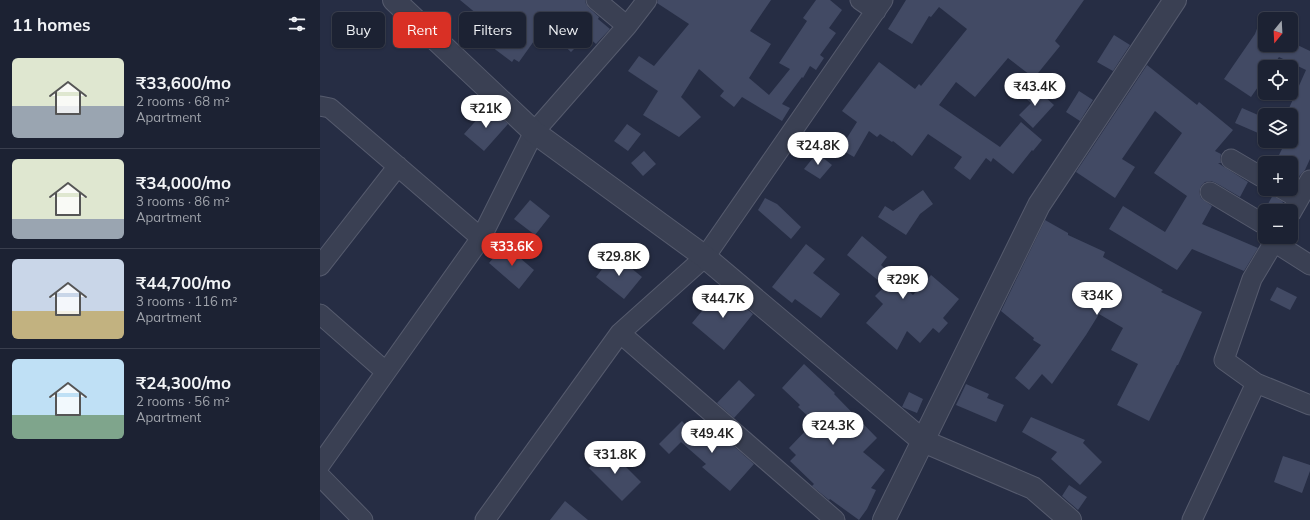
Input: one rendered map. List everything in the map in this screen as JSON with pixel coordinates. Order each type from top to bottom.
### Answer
[{"type":"street","points":[[394,0],[534,132],[705,257],[923,441],[1033,488],[1070,520]]},
{"type":"street","points":[[596,0],[627,26]]},
{"type":"street","points":[[320,465],[481,238],[534,132],[627,26],[647,0]]},
{"type":"street","points":[[485,520],[620,333],[705,257],[880,5],[860,0]]},
{"type":"street","points":[[884,520],[1039,205],[1175,0]]},
{"type":"street","points":[[320,106],[330,108],[481,238]]},
{"type":"street","points":[[1231,159],[1258,175]]},
{"type":"street","points":[[320,266],[398,166]]},
{"type":"street","points":[[1296,204],[1310,180]]},
{"type":"street","points":[[1210,192],[1258,221]]},
{"type":"street","points":[[1287,196],[1293,204]]},
{"type":"street","points":[[1272,244],[1252,278],[1224,360],[1256,383],[1310,405]]},
{"type":"street","points":[[1282,244],[1310,265]]},
{"type":"street","points":[[320,314],[386,372]]},
{"type":"street","points":[[620,333],[835,520]]},
{"type":"street","points":[[1192,520],[1256,383]]},
{"type":"street","points":[[320,476],[363,520]]},
{"type":"building","points":[[460,0],[585,0],[589,8],[599,17],[598,19],[610,29],[596,44],[592,40],[592,12],[534,12],[534,41],[519,62],[514,59],[512,62],[493,48],[526,48],[526,12],[475,12]]},
{"type":"building","points":[[658,0],[771,0],[750,31],[771,44],[749,78],[769,95],[790,69],[779,63],[807,21],[803,18],[816,0],[830,0],[842,10],[829,28],[836,33],[820,55],[824,58],[816,70],[810,66],[803,78],[802,77],[782,104],[790,108],[782,121],[742,97],[734,107],[720,96],[724,91],[699,69],[681,97],[701,117],[679,137],[643,115],[658,91],[628,71],[639,56],[654,66],[689,24],[657,3]]},
{"type":"building","points":[[906,0],[1084,0],[1055,41],[1060,46],[1034,78],[1008,58],[975,97],[956,82],[939,105],[1000,147],[1021,122],[1042,140],[1013,174],[993,158],[991,162],[986,158],[970,180],[954,168],[962,157],[928,134],[912,156],[893,141],[892,142],[880,134],[877,137],[869,131],[854,157],[840,149],[857,122],[842,111],[879,62],[915,89],[919,84],[921,86],[967,29],[939,7],[931,17],[929,16],[912,44],[888,29]]},
{"type":"building","points":[[1258,26],[1258,52],[1298,52],[1298,45],[1310,51],[1310,159],[1305,170],[1298,179],[1298,156],[1278,156],[1282,148],[1298,148],[1298,108],[1289,108],[1293,100],[1298,100],[1298,88],[1306,70],[1298,66],[1298,60],[1285,60],[1279,57],[1277,60],[1258,60],[1258,87],[1251,97],[1224,79],[1255,34]]},
{"type":"building","points":[[1114,35],[1130,45],[1113,71],[1097,62]]},
{"type":"building","points":[[567,48],[575,48],[571,52]]},
{"type":"building","points":[[1147,65],[1197,105],[1199,102],[1233,130],[1215,151],[1221,154],[1221,163],[1218,163],[1248,182],[1240,197],[1211,181],[1205,182],[1201,186],[1199,192],[1201,198],[1212,206],[1202,224],[1258,248],[1244,271],[1192,249],[1177,270],[1109,229],[1123,206],[1165,232],[1187,196],[1154,173],[1182,133],[1155,111],[1122,159],[1135,167],[1115,198],[1076,172]]},
{"type":"building","points":[[1032,85],[1054,105],[1033,128],[1019,115],[1031,103],[1022,95]]},
{"type":"building","points":[[1079,91],[1093,100],[1080,121],[1066,112]]},
{"type":"building","points":[[489,106],[508,124],[484,151],[464,134]]},
{"type":"building","points":[[1242,108],[1258,115],[1258,133],[1235,123]]},
{"type":"building","points":[[627,124],[641,134],[628,151],[614,141]]},
{"type":"building","points":[[644,151],[656,164],[643,176],[631,163]]},
{"type":"building","points":[[817,153],[832,165],[820,179],[804,169]]},
{"type":"building","points":[[923,190],[933,204],[920,214],[906,235],[878,217],[885,206],[893,211]]},
{"type":"building","points":[[1272,196],[1283,202],[1282,204],[1268,204]]},
{"type":"building","points":[[765,198],[777,204],[801,227],[791,239],[758,210]]},
{"type":"building","points":[[530,200],[550,216],[535,235],[514,219]]},
{"type":"building","points":[[1045,220],[1068,233],[1068,235],[1105,252],[1103,257],[1163,290],[1161,292],[1202,312],[1178,365],[1149,421],[1117,405],[1138,364],[1111,350],[1123,328],[1099,314],[1052,384],[1042,374],[1029,390],[1015,378],[1041,345],[1033,340],[1034,338],[1001,311]]},
{"type":"building","points":[[862,236],[887,257],[881,265],[913,295],[931,275],[959,299],[943,318],[948,323],[939,333],[933,328],[920,343],[907,331],[897,350],[866,323],[883,304],[875,296],[885,286],[847,255]]},
{"type":"building","points":[[806,244],[825,259],[813,273],[840,294],[821,318],[795,299],[792,303],[772,287]]},
{"type":"building","points":[[505,245],[534,270],[519,289],[489,263]]},
{"type":"building","points":[[614,254],[642,277],[624,299],[596,277]]},
{"type":"building","points":[[1277,287],[1297,297],[1290,310],[1270,300]]},
{"type":"building","points":[[721,288],[753,314],[724,350],[692,323]]},
{"type":"building","points":[[804,364],[835,393],[834,394],[877,438],[863,452],[885,470],[871,488],[876,490],[867,509],[859,520],[830,499],[829,500],[812,486],[814,484],[790,461],[796,455],[789,448],[812,424],[809,422],[811,419],[798,407],[800,405],[782,388]]},
{"type":"building","points":[[739,380],[755,395],[734,418],[717,403]]},
{"type":"building","points":[[966,384],[989,394],[987,398],[1004,405],[996,422],[956,405]]},
{"type":"building","points":[[909,392],[923,399],[917,413],[902,407]]},
{"type":"building","points":[[1031,417],[1085,440],[1083,443],[1102,462],[1080,485],[1051,459],[1057,452],[1022,432]]},
{"type":"building","points":[[682,421],[701,442],[713,428],[754,464],[730,491],[702,467],[706,464],[681,442],[669,454],[659,444]]},
{"type":"building","points":[[608,449],[641,482],[622,501],[589,468]]},
{"type":"building","points":[[1283,456],[1310,465],[1310,471],[1302,493],[1274,482]]},
{"type":"building","points":[[1069,485],[1087,497],[1078,510],[1062,496]]},
{"type":"building","points":[[565,501],[588,520],[550,520]]}]
